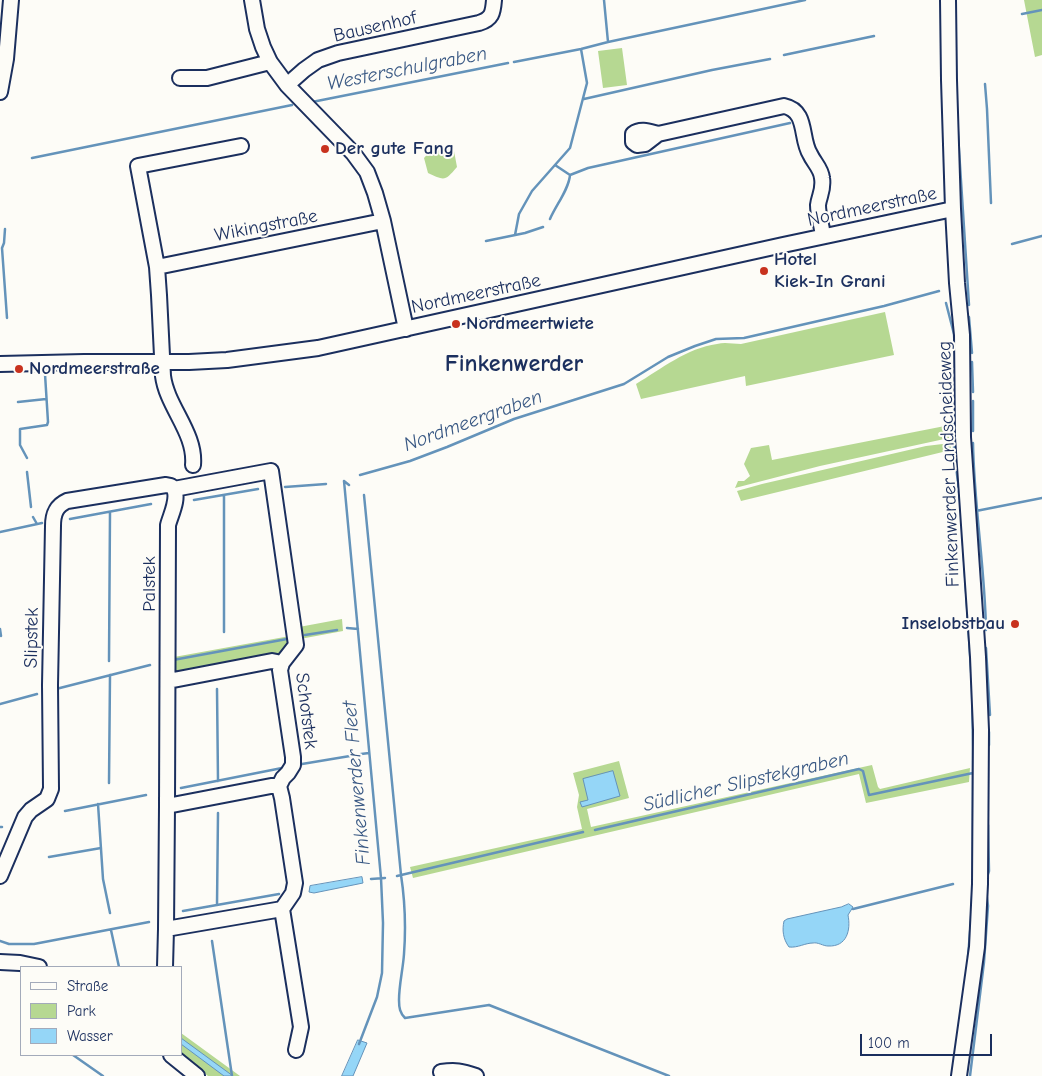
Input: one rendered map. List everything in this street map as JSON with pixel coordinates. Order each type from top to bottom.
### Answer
[{"type":"street","points":[[0,92],[6,59],[12,0]]},
{"type":"street","points":[[252,0],[257,29],[270,62],[287,85],[353,153],[367,172],[383,221],[406,329]]},
{"type":"street","name":"Bausenhof","points":[[287,85],[318,60],[486,21],[491,16],[494,0]]},
{"type":"street","name":"Finkenwerder Landscheideweg","points":[[948,0],[953,209],[962,335],[963,438],[982,730],[980,884],[977,947],[959,1076]]},
{"type":"street","points":[[180,78],[207,78],[270,62]]},
{"type":"street","points":[[658,134],[784,106],[795,111],[799,116],[809,154],[818,166],[822,178],[822,190],[818,204],[823,236]]},
{"type":"street","points":[[193,465],[193,449],[164,386],[162,376],[163,362],[157,267],[138,166],[241,146]]},
{"type":"street","name":"Nordmeerstraße","points":[[0,364],[227,360],[318,348],[953,209]]},
{"type":"street","name":"Wikingstraße","points":[[157,267],[383,221]]},
{"type":"street","name":"Schotstek","points":[[174,488],[272,471],[296,645],[282,663],[280,670],[293,765],[282,778],[279,786]]},
{"type":"street","name":"Slipstek","points":[[0,876],[25,817],[47,799],[51,789],[50,675],[54,513],[60,505],[67,501],[166,485],[174,488]]},
{"type":"street","name":"Palstek","points":[[165,966],[168,525],[176,498],[174,488]]},
{"type":"street","points":[[168,681],[272,660],[282,663]]},
{"type":"street","points":[[167,806],[279,786],[295,883],[293,893],[282,909],[301,1027],[296,1050]]},
{"type":"street","points":[[166,929],[282,909]]},
{"type":"street","points":[[0,962],[33,966]]},
{"type":"street","points":[[173,1056],[197,1076]]},
{"type":"street","points":[[441,1072],[453,1070],[476,1076]]},
{"type":"green space","points":[[1024,0],[1042,0],[1042,55],[1035,57]]},
{"type":"green space","points":[[622,48],[627,85],[603,88],[598,51]]},
{"type":"green space","points":[[440,145],[454,151],[457,167],[450,175],[444,178],[428,173],[424,158],[435,146]]},
{"type":"green space","points":[[885,312],[894,355],[746,386],[745,376],[641,399],[636,384],[685,354],[706,346],[723,343],[741,344]]},
{"type":"green space","points":[[950,425],[949,438],[820,466],[735,488],[738,481],[744,481],[750,476],[744,464],[751,448],[769,445],[772,460]]},
{"type":"green space","points":[[951,443],[951,450],[741,501],[737,491],[926,446]]},
{"type":"green space","points":[[342,619],[343,631],[300,639],[299,627]]},
{"type":"green space","points":[[290,636],[291,648],[281,657],[174,676],[174,657]]},
{"type":"green space","points":[[619,761],[629,798],[587,809],[591,827],[872,765],[880,789],[970,768],[969,782],[866,803],[859,774],[413,878],[410,867],[582,829],[577,807],[579,795],[573,773]]},
{"type":"green space","points":[[182,1034],[240,1076],[208,1076],[182,1055]]},
{"type":"water","points":[[613,771],[620,796],[582,807],[580,802],[588,800],[583,779]]},
{"type":"water","points":[[362,877],[363,883],[314,893],[309,892],[310,886]]},
{"type":"water","points":[[849,904],[853,907],[848,915],[848,932],[840,944],[828,946],[815,943],[789,947],[785,941],[783,928],[784,921],[787,919]]},
{"type":"water","points":[[182,1039],[233,1076],[224,1076],[182,1045]]},
{"type":"water","points":[[358,1040],[367,1043],[353,1076],[342,1076]]},
{"type":"waterway","points":[[604,0],[608,42]]},
{"type":"waterway","name":"Westerschulgraben","points":[[514,62],[805,0]]},
{"type":"waterway","points":[[1022,14],[1042,10]]},
{"type":"waterway","points":[[784,55],[874,36]]},
{"type":"waterway","points":[[515,235],[519,214],[532,191],[570,148],[587,83],[581,49]]},
{"type":"waterway","points":[[584,99],[770,59]]},
{"type":"waterway","name":"Westerschulgraben","points":[[312,102],[508,63]]},
{"type":"waterway","points":[[985,84],[991,203]]},
{"type":"waterway","points":[[32,158],[292,105]]},
{"type":"waterway","points":[[957,119],[969,305]]},
{"type":"waterway","points":[[570,175],[588,168],[790,123]]},
{"type":"waterway","points":[[550,219],[565,191],[570,175],[555,165]]},
{"type":"waterway","points":[[486,241],[525,233],[543,227]]},
{"type":"waterway","points":[[5,229],[2,248],[7,318]]},
{"type":"waterway","points":[[1012,244],[1042,236]]},
{"type":"waterway","name":"Nordmeergraben","points":[[360,475],[410,461],[514,419],[624,384],[668,357],[716,339],[744,338],[884,306],[939,291]]},
{"type":"waterway","points":[[946,303],[954,334],[955,353]]},
{"type":"waterway","points":[[969,317],[972,353]]},
{"type":"waterway","points":[[972,362],[973,392]]},
{"type":"waterway","points":[[956,368],[954,449],[961,508]]},
{"type":"waterway","points":[[27,458],[20,445],[20,429],[47,425],[48,422],[45,374]]},
{"type":"waterway","points":[[18,402],[46,399]]},
{"type":"waterway","points":[[973,401],[973,431]]},
{"type":"waterway","points":[[973,443],[986,630]]},
{"type":"waterway","points":[[27,472],[31,507]]},
{"type":"waterway","name":"Finkenwerder Fleet","points":[[344,481],[381,878],[383,923],[382,973],[377,997],[359,1044]]},
{"type":"waterway","name":"Finkenwerder Fleet","points":[[344,481],[349,485]]},
{"type":"waterway","name":"Nordmeergraben","points":[[285,487],[326,484]]},
{"type":"waterway","name":"Nordmeergraben","points":[[194,500],[258,489]]},
{"type":"waterway","points":[[224,495],[224,632]]},
{"type":"waterway","points":[[364,495],[404,904],[405,944],[399,994],[401,1012],[405,1018],[489,1005],[669,1076]]},
{"type":"waterway","points":[[976,511],[1042,498]]},
{"type":"waterway","name":"Nordmeergraben","points":[[70,519],[151,504]]},
{"type":"waterway","points":[[109,661],[110,512]]},
{"type":"waterway","points":[[33,517],[37,524]]},
{"type":"waterway","points":[[0,532],[42,523]]},
{"type":"waterway","points":[[962,527],[972,686],[973,748],[973,880],[968,957]]},
{"type":"waterway","points":[[347,628],[358,629]]},
{"type":"waterway","points":[[0,629],[1,636]]},
{"type":"waterway","points":[[305,635],[337,630]]},
{"type":"waterway","points":[[173,660],[287,639]]},
{"type":"waterway","points":[[986,648],[990,715]]},
{"type":"waterway","points":[[56,689],[150,665]]},
{"type":"waterway","points":[[109,783],[110,675]]},
{"type":"waterway","points":[[217,689],[218,781]]},
{"type":"waterway","points":[[0,704],[37,694]]},
{"type":"waterway","points":[[989,732],[989,745]]},
{"type":"waterway","points":[[361,754],[369,753]]},
{"type":"waterway","points":[[302,764],[350,756]]},
{"type":"waterway","points":[[181,788],[282,768]]},
{"type":"waterway","name":"Südlicher Slipstekgraben","points":[[595,830],[859,769],[863,771],[869,795],[973,773]]},
{"type":"waterway","points":[[65,811],[146,795]]},
{"type":"waterway","points":[[98,804],[103,879],[110,913]]},
{"type":"waterway","points":[[217,905],[218,813]]},
{"type":"waterway","points":[[987,877],[989,871],[988,825]]},
{"type":"waterway","name":"Südlicher Slipstekgraben","points":[[397,876],[583,832]]},
{"type":"waterway","points":[[49,857],[101,848]]},
{"type":"waterway","name":"Finkenwerder Fleet","points":[[371,879],[385,878]]},
{"type":"waterway","points":[[853,909],[953,884]]},
{"type":"waterway","points":[[970,1076],[984,962],[988,906],[986,891]]},
{"type":"waterway","points":[[183,911],[279,894]]},
{"type":"waterway","points":[[0,941],[9,944],[34,944],[149,922]]},
{"type":"waterway","points":[[111,930],[119,966]]},
{"type":"waterway","points":[[212,941],[232,1076]]},
{"type":"waterway","points":[[74,1056],[103,1076]]},
{"type":"place","name":"Der gute Fang","points":[[325,149]]},
{"type":"place","name":"Hotel Kiek-In Grani","points":[[764,271]]},
{"type":"place","name":"Nordmeertwiete","points":[[456,324]]},
{"type":"place","name":"Nordmeerstraße","points":[[19,369]]},
{"type":"place","name":"Inselobstbau","points":[[1015,624]]},
{"type":"district","name":"Finkenwerder","points":[[514,364]]}]
